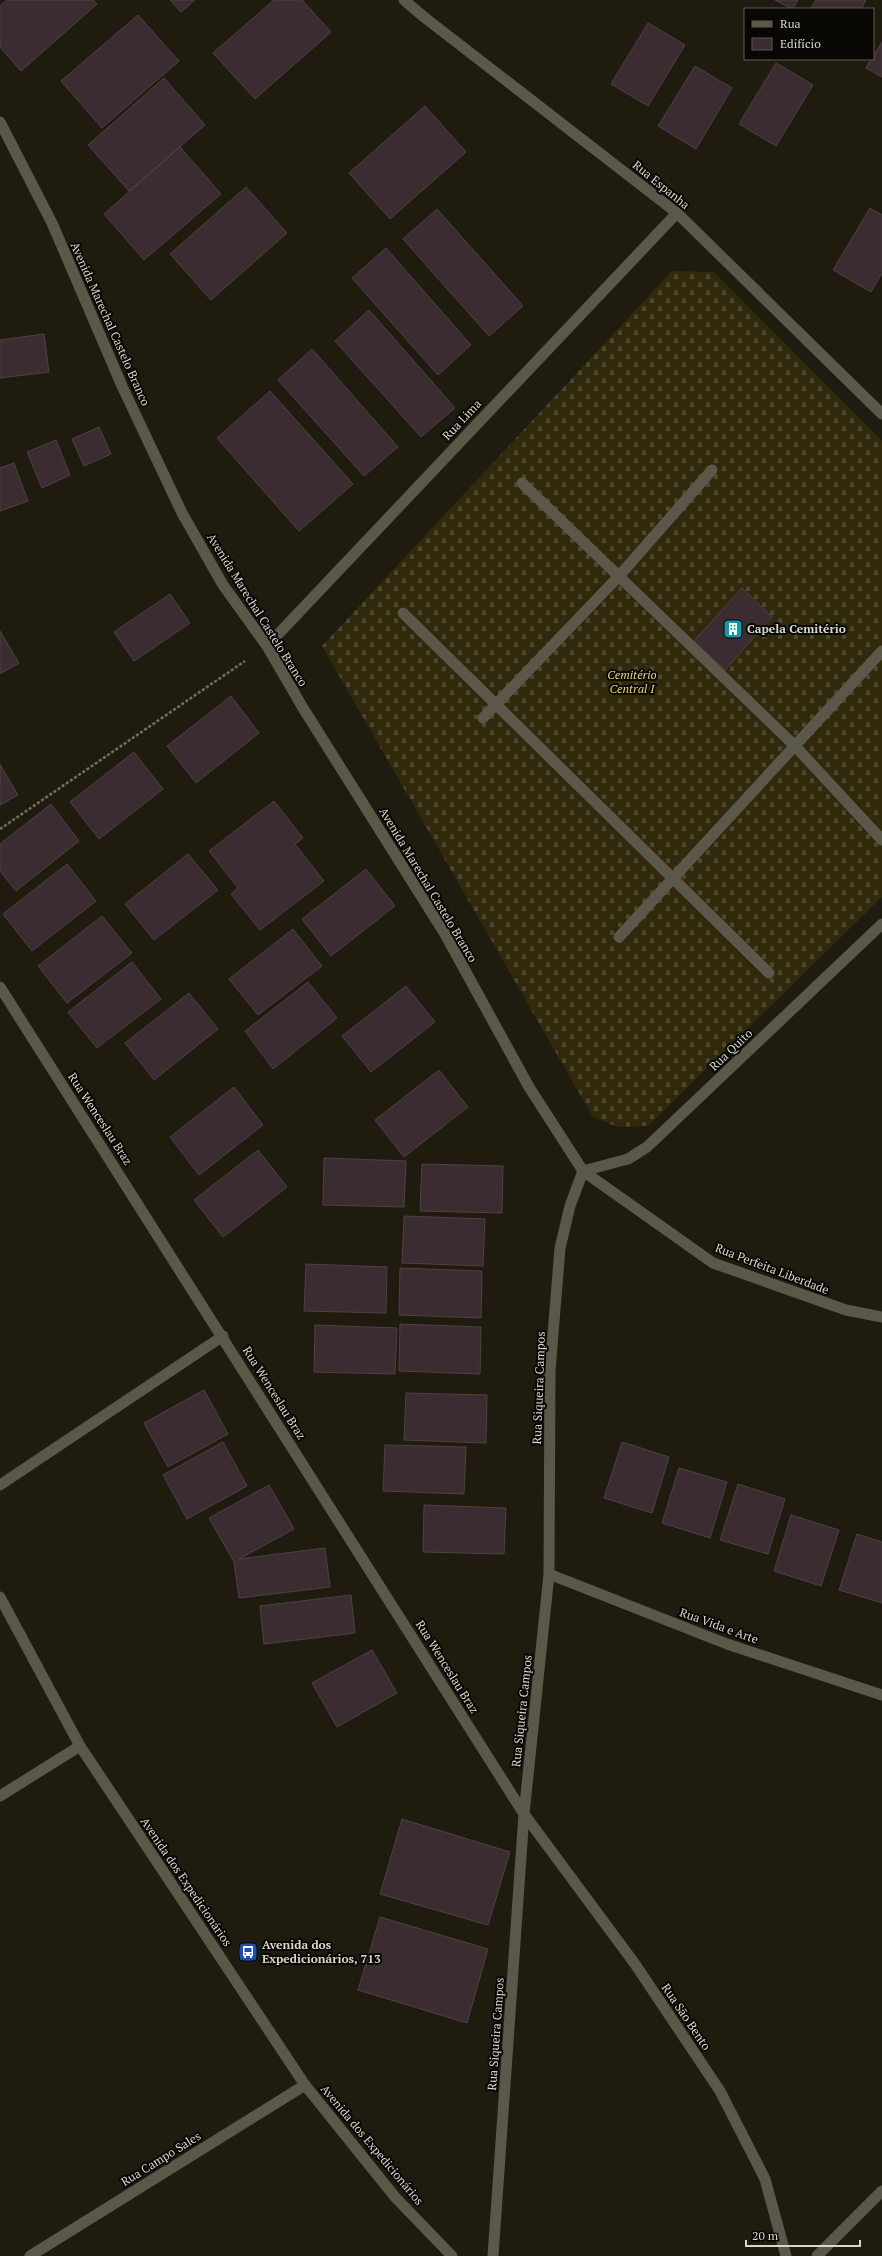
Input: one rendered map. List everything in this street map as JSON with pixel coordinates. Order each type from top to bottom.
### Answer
[{"type":"street","name":"Rua Espanha","points":[[404,0],[424,18],[677,213],[882,414]]},
{"type":"street","name":"Avenida Marechal Castelo Branco","points":[[0,122],[52,223],[122,386],[182,513],[223,585],[267,646],[303,708],[445,934],[529,1087],[583,1171]]},
{"type":"street","name":"Rua Lima","points":[[267,646],[677,213]]},
{"type":"street","points":[[483,718],[619,576],[712,470]]},
{"type":"street","points":[[522,483],[795,746],[882,840]]},
{"type":"street","points":[[403,613],[770,974]]},
{"type":"street","points":[[619,937],[882,651]]},
{"type":"street","name":"Rua Quito","points":[[583,1171],[628,1159],[647,1147],[882,924]]},
{"type":"street","name":"Rua Wenceslau Braz","points":[[0,987],[223,1336],[524,1814]]},
{"type":"street","name":"Rua Perfeita Liberdade","points":[[583,1171],[714,1263],[846,1310],[882,1317]]},
{"type":"street","name":"Rua Siqueira Campos","points":[[493,2256],[524,1814],[549,1574],[550,1370],[554,1317],[560,1248],[570,1206],[583,1171]]},
{"type":"street","points":[[0,1485],[223,1336]]},
{"type":"street","name":"Rua Vida e Arte","points":[[549,1574],[727,1644],[882,1695]]},
{"type":"street","name":"Avenida dos Expedicionários","points":[[0,1597],[80,1746],[305,2085],[396,2197],[452,2256]]},
{"type":"street","points":[[0,1796],[80,1746]]},
{"type":"street","name":"Rua São Bento","points":[[524,1814],[635,1964],[720,2091],[765,2179],[786,2256]]},
{"type":"street","name":"Rua Campo Sales","points":[[30,2256],[305,2085]]},
{"type":"street","points":[[817,2256],[882,2191]]},
{"type":"path","points":[[0,829],[267,646]]},
{"type":"green space","name":"Cemitério Central I","points":[[672,271],[714,272],[882,441],[882,897],[648,1126],[618,1127],[593,1117],[322,646]]},
{"type":"building","points":[[7,0],[93,0],[97,4],[21,71],[0,47],[0,6]]},
{"type":"building","points":[[170,0],[195,0],[181,12]]},
{"type":"building","points":[[274,0],[302,0],[331,32],[255,99],[213,53]]},
{"type":"building","points":[[775,0],[798,0],[794,8]]},
{"type":"building","points":[[816,0],[866,0],[862,8],[811,8]]},
{"type":"building","points":[[138,15],[179,61],[102,128],[61,81]]},
{"type":"building","points":[[648,23],[685,45],[648,106],[611,84]]},
{"type":"building","points":[[882,42],[882,77],[866,68],[871,60],[874,60],[874,55]]},
{"type":"building","points":[[776,63],[813,85],[776,146],[739,124]]},
{"type":"building","points":[[695,66],[732,88],[696,149],[658,126]]},
{"type":"building","points":[[164,78],[205,125],[129,191],[88,145]]},
{"type":"building","points":[[425,106],[466,152],[390,219],[349,173]]},
{"type":"building","points":[[180,147],[221,194],[144,260],[104,214]]},
{"type":"building","points":[[246,187],[287,233],[211,300],[170,254]]},
{"type":"building","points":[[870,208],[882,215],[882,273],[871,292],[833,270]]},
{"type":"building","points":[[437,209],[523,306],[489,336],[403,239]]},
{"type":"building","points":[[386,248],[471,345],[438,375],[352,278]]},
{"type":"building","points":[[369,310],[455,408],[421,437],[335,341]]},
{"type":"building","points":[[44,334],[49,372],[0,378],[0,340]]},
{"type":"building","points":[[312,349],[398,447],[364,476],[278,380]]},
{"type":"building","points":[[270,391],[353,484],[299,531],[217,438]]},
{"type":"building","points":[[99,427],[111,454],[84,466],[72,439]]},
{"type":"building","points":[[56,440],[70,475],[42,488],[27,452]]},
{"type":"building","points":[[14,463],[28,501],[0,511],[0,468]]},
{"type":"building","name":"Capela Cemitério","points":[[742,588],[772,617],[725,670],[694,641]]},
{"type":"building","points":[[170,594],[190,623],[134,661],[114,632]]},
{"type":"building","points":[[0,631],[19,663],[0,674]]},
{"type":"building","points":[[231,696],[259,733],[196,783],[167,746]]},
{"type":"building","points":[[134,752],[163,789],[99,839],[70,802]]},
{"type":"building","points":[[0,764],[18,795],[0,805]]},
{"type":"building","points":[[274,801],[303,838],[295,844],[324,881],[260,930],[231,894],[238,888],[209,851]]},
{"type":"building","points":[[51,804],[79,841],[16,891],[0,871],[0,844]]},
{"type":"building","points":[[188,854],[218,890],[154,940],[125,904]]},
{"type":"building","points":[[67,864],[96,901],[32,951],[3,914]]},
{"type":"building","points":[[366,869],[395,906],[331,956],[302,919]]},
{"type":"building","points":[[102,916],[132,953],[67,1003],[38,966]]},
{"type":"building","points":[[293,929],[322,966],[258,1015],[229,979]]},
{"type":"building","points":[[132,962],[161,999],[97,1048],[68,1012]]},
{"type":"building","points":[[308,982],[337,1018],[273,1069],[245,1031]]},
{"type":"building","points":[[406,986],[435,1022],[371,1072],[342,1036]]},
{"type":"building","points":[[189,993],[218,1029],[154,1080],[125,1043]]},
{"type":"building","points":[[439,1070],[468,1107],[404,1157],[375,1120]]},
{"type":"building","points":[[234,1087],[263,1125],[199,1175],[170,1137]]},
{"type":"building","points":[[258,1150],[287,1187],[223,1237],[194,1200]]},
{"type":"building","points":[[324,1158],[406,1161],[404,1207],[323,1205]]},
{"type":"building","points":[[422,1164],[503,1166],[502,1213],[420,1211]]},
{"type":"building","points":[[404,1216],[485,1219],[483,1266],[402,1263]]},
{"type":"building","points":[[306,1264],[387,1267],[386,1313],[304,1311]]},
{"type":"building","points":[[400,1268],[482,1271],[481,1318],[399,1315]]},
{"type":"building","points":[[400,1324],[481,1327],[480,1374],[399,1371]]},
{"type":"building","points":[[315,1325],[397,1328],[395,1374],[314,1372]]},
{"type":"building","points":[[204,1390],[228,1434],[168,1467],[144,1423]]},
{"type":"building","points":[[406,1393],[487,1395],[486,1443],[404,1440]]},
{"type":"building","points":[[223,1442],[247,1486],[187,1519],[163,1475]]},
{"type":"building","points":[[622,1442],[669,1457],[652,1513],[604,1498]]},
{"type":"building","points":[[385,1445],[466,1447],[464,1494],[383,1491]]},
{"type":"building","points":[[679,1468],[727,1482],[710,1538],[662,1523]]},
{"type":"building","points":[[738,1484],[785,1499],[768,1554],[720,1540]]},
{"type":"building","points":[[269,1485],[294,1529],[239,1559],[325,1548],[330,1587],[239,1598],[234,1562],[209,1518]]},
{"type":"building","points":[[424,1505],[506,1508],[504,1554],[423,1552]]},
{"type":"building","points":[[791,1515],[839,1530],[821,1586],[774,1571]]},
{"type":"building","points":[[857,1534],[882,1542],[882,1603],[839,1590]]},
{"type":"building","points":[[351,1595],[355,1633],[264,1644],[260,1606]]},
{"type":"building","points":[[372,1650],[397,1693],[337,1727],[312,1683]]},
{"type":"building","points":[[402,1819],[510,1852],[488,1925],[380,1894]]},
{"type":"building","points":[[380,1917],[488,1949],[467,2023],[358,1990]]},
{"type":"place","name":"Capela Cemitério","points":[[733,629]]},
{"type":"place","name":"Avenida dos Expedicionários, 713","points":[[248,1952]]}]
